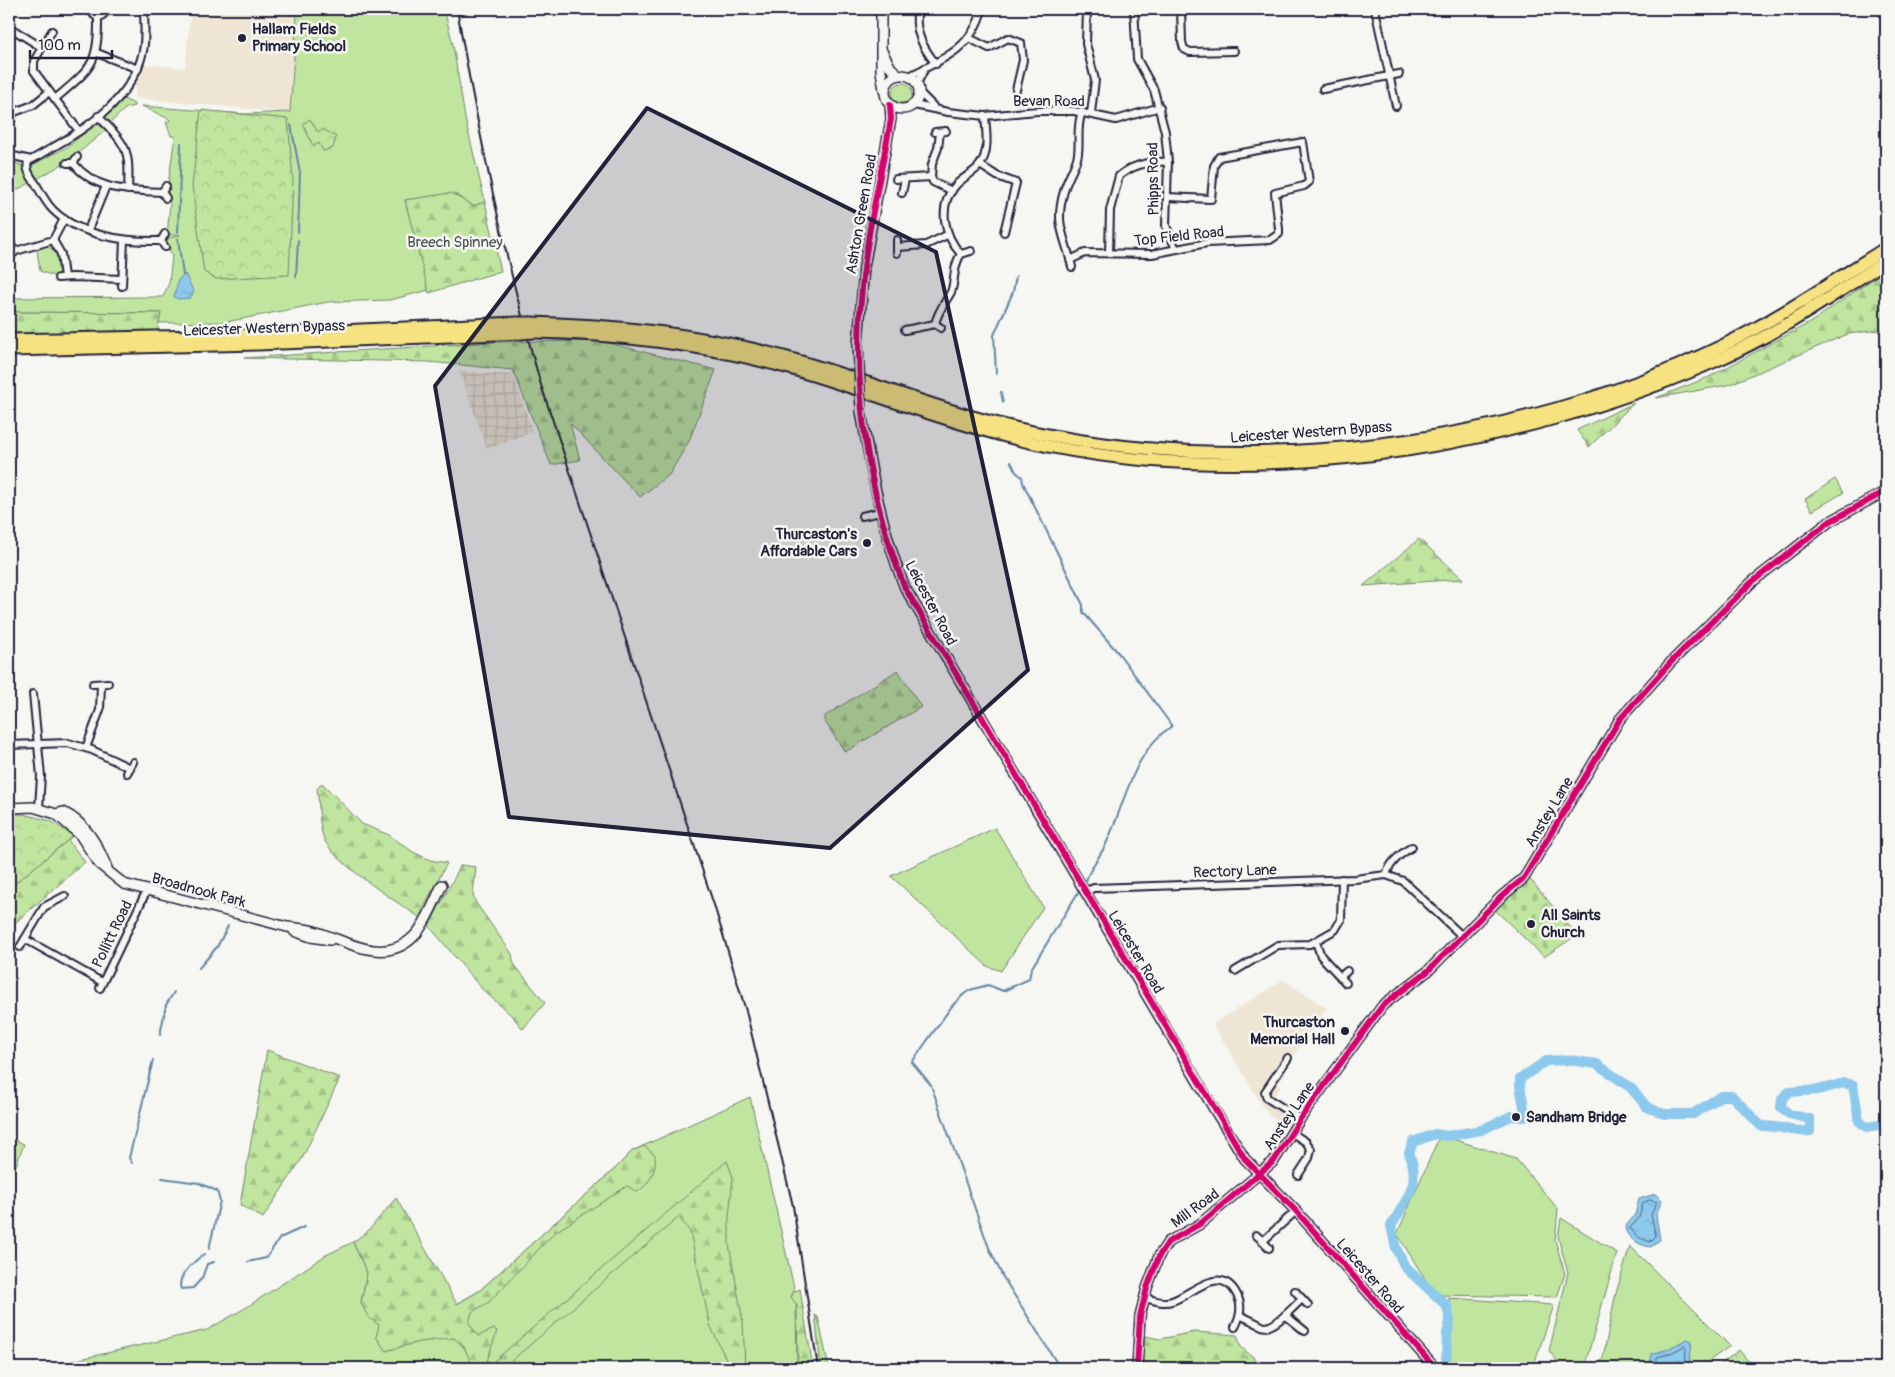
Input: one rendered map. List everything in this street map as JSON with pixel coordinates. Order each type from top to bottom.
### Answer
[{"type":"highway","name":"Leicester Western Bypass","points":[[533,328],[645,330],[747,348],[849,376],[972,417],[1053,436],[1111,446],[1184,452],[1266,453],[1339,448],[1437,435],[1508,420],[1586,400],[1669,369],[1720,347],[1778,317],[1886,248]]},
{"type":"highway","name":"Leicester Western Bypass","points":[[533,328],[645,340],[702,348],[752,358],[837,382],[984,430],[1059,448],[1182,462],[1291,461],[1367,454],[1460,440],[1596,406],[1673,378],[1732,353],[1789,323],[1886,261]]},
{"type":"highway","name":"Leicester Western Bypass","points":[[9,340],[519,328]]},
{"type":"highway","name":"Leicester Western Bypass","points":[[9,350],[230,344],[519,328]]},
{"type":"highway","points":[[519,328],[533,328]]},
{"type":"street","points":[[9,155],[29,160],[57,146],[98,116],[127,89],[138,69],[145,44],[144,9]]},
{"type":"street","name":"Ashton Green Road","points":[[880,509],[861,411],[858,344],[864,267],[888,137],[890,105],[884,90],[881,9]]},
{"type":"street","points":[[918,9],[917,18],[920,40],[936,64]]},
{"type":"street","points":[[884,90],[888,81],[936,64],[957,51],[969,38],[982,9]]},
{"type":"street","points":[[1087,9],[1086,44],[1095,80],[1091,113]]},
{"type":"street","name":"Phipps Road","points":[[1134,9],[1137,59],[1148,78],[1160,107],[1168,162],[1166,226],[1176,249]]},
{"type":"street","points":[[1181,9],[1184,49],[1190,52],[1234,51]]},
{"type":"street","points":[[1375,9],[1396,106]]},
{"type":"street","points":[[55,99],[88,69],[97,53],[98,15]]},
{"type":"street","points":[[9,27],[42,48]]},
{"type":"street","points":[[52,31],[34,61],[34,71],[79,131]]},
{"type":"street","points":[[969,38],[989,48],[1008,38],[1018,41],[1023,46],[1025,71],[1016,90]]},
{"type":"street","points":[[881,49],[891,68],[904,75],[936,109]]},
{"type":"street","points":[[97,53],[138,69]]},
{"type":"street","points":[[918,88],[925,68]]},
{"type":"street","points":[[1323,89],[1399,74]]},
{"type":"street","name":"Ashton Green Road","points":[[888,137],[910,107],[918,88]]},
{"type":"street","points":[[11,114],[33,104],[49,92]]},
{"type":"street","points":[[890,105],[896,109],[910,107]]},
{"type":"street","name":"Bevan Road","points":[[910,107],[985,116],[1036,111],[1082,112],[1116,120],[1160,107]]},
{"type":"street","name":"Top Field Road","points":[[1082,112],[1078,127],[1078,152],[1064,190],[1060,216],[1061,236],[1071,263],[1085,253],[1152,254],[1207,243],[1259,242],[1274,239],[1279,234],[1275,193],[1304,186],[1309,182],[1303,142],[1219,157],[1215,165],[1211,199],[1167,197]]},
{"type":"street","points":[[98,116],[119,138],[125,148],[128,158],[128,190]]},
{"type":"street","points":[[961,254],[947,235],[945,212],[952,191],[980,165],[986,142],[985,116]]},
{"type":"street","points":[[940,132],[938,148],[932,164],[931,177],[933,182],[952,191]]},
{"type":"street","points":[[29,160],[28,170],[32,179],[50,207],[64,219],[88,230],[124,240],[163,244],[165,234]]},
{"type":"street","points":[[72,161],[84,176],[106,186],[128,190],[165,192]]},
{"type":"street","points":[[1109,253],[1110,210],[1119,176],[1132,167],[1168,162]]},
{"type":"street","points":[[980,165],[997,176],[1017,179],[1006,209],[1004,232]]},
{"type":"street","points":[[896,179],[931,177]]},
{"type":"street","points":[[902,193],[905,179]]},
{"type":"street","points":[[88,230],[106,186]]},
{"type":"street","points":[[9,240],[11,253],[53,240],[64,219]]},
{"type":"street","points":[[897,247],[926,245],[947,235]]},
{"type":"street","points":[[53,240],[61,254],[61,278],[122,283],[124,240]]},
{"type":"street","points":[[905,330],[938,326],[938,312],[950,292],[954,267],[961,254],[971,251]]},
{"type":"street","name":"Anstey Lane","points":[[1258,1172],[1274,1161],[1300,1119],[1382,1005],[1428,971],[1524,878],[1620,719],[1671,662],[1752,582],[1829,522],[1886,490]]},
{"type":"street","points":[[862,516],[880,509]]},
{"type":"street","name":"Leicester Road","points":[[880,509],[890,550],[905,588],[1245,1159],[1296,1211],[1434,1368]]},
{"type":"street","points":[[86,748],[100,710],[97,684],[108,683]]},
{"type":"street","points":[[33,694],[39,743],[41,784],[38,808]]},
{"type":"street","points":[[9,745],[68,742],[130,768]]},
{"type":"street","name":"Broadnook Park","points":[[9,808],[38,808],[56,814],[63,812],[86,828],[108,871],[124,884],[287,927],[313,930],[334,940],[378,950],[400,946],[419,931],[442,885]]},
{"type":"street","points":[[1412,847],[1399,855],[1388,868],[1386,875],[1403,881],[1462,936]]},
{"type":"street","name":"Rectory Lane","points":[[1086,891],[1094,888],[1342,879],[1386,875]]},
{"type":"street","points":[[1234,972],[1278,945],[1316,942],[1334,930],[1341,920],[1342,879]]},
{"type":"street","name":"Pollitt Road","points":[[25,939],[101,985],[147,890]]},
{"type":"street","points":[[20,947],[44,907],[63,895]]},
{"type":"street","points":[[1316,942],[1322,956],[1346,983]]},
{"type":"street","points":[[1340,977],[1347,971]]},
{"type":"street","points":[[1288,1058],[1266,1092],[1267,1098],[1300,1119]]},
{"type":"street","points":[[1292,1133],[1306,1142],[1311,1149],[1309,1158],[1298,1175]]},
{"type":"street","name":"Mill Road","points":[[1138,1364],[1140,1316],[1154,1268],[1168,1242],[1200,1224],[1258,1172]]},
{"type":"street","points":[[1263,1241],[1296,1211]]},
{"type":"street","points":[[1256,1235],[1269,1248]]},
{"type":"street","points":[[1145,1298],[1165,1303],[1209,1281],[1218,1280],[1224,1282],[1235,1291],[1239,1298],[1241,1316],[1236,1327]]},
{"type":"street","points":[[1295,1291],[1308,1305]]},
{"type":"street","points":[[1241,1316],[1253,1320],[1262,1327],[1268,1327],[1285,1315],[1302,1299]]},
{"type":"street","points":[[1285,1315],[1305,1330]]},
{"type":"highlighted area","points":[[647,108],[936,252],[1028,670],[830,848],[509,817],[435,386]]},
{"type":"shaded area","name":"Hallam Fields Primary School","points":[[191,9],[246,9],[297,14],[290,113],[135,98],[135,86],[144,64],[185,68]]},
{"type":"shaded area","points":[[459,371],[513,375],[533,432],[487,449]]},
{"type":"shaded area","points":[[1283,980],[1327,1008],[1275,1082],[1281,1087],[1272,1098],[1298,1114],[1289,1128],[1268,1115],[1213,1024]]},
{"type":"green space","points":[[246,9],[444,9],[453,45],[465,118],[485,202],[473,206],[455,194],[405,200],[429,290],[390,300],[328,302],[226,322],[158,323],[160,313],[9,312],[9,298],[163,297],[169,283],[172,256],[166,239],[180,235],[167,235],[170,203],[167,192],[175,136],[171,136],[166,122],[170,121],[169,119],[142,106],[245,114],[290,112],[297,14]]},
{"type":"green space","points":[[898,83],[906,83],[912,89],[912,97],[906,103],[898,103],[892,97],[892,89]]},
{"type":"green space","points":[[124,99],[134,104],[134,106],[126,108],[110,123],[105,117],[106,115]]},
{"type":"green space","points":[[201,110],[288,119],[293,180],[289,275],[216,279],[204,272],[192,186]]},
{"type":"green space","points":[[310,119],[318,132],[323,129],[336,137],[333,148],[323,151],[319,143],[313,146],[303,124]]},
{"type":"green space","points":[[96,123],[106,130],[71,159],[66,159],[66,162],[37,179],[31,169],[32,165],[69,146]]},
{"type":"green space","points":[[9,161],[21,165],[30,183],[9,194]]},
{"type":"green space","name":"Breech Spinney","points":[[451,193],[473,206],[485,202],[501,271],[429,293],[405,200]]},
{"type":"green space","points":[[46,246],[53,250],[57,256],[60,272],[56,277],[40,271],[37,250]]},
{"type":"green space","points":[[1886,270],[1886,329],[1848,334],[1728,385],[1656,398],[1709,377],[1811,322]]},
{"type":"green space","points":[[9,312],[161,313],[157,333],[9,337]]},
{"type":"green space","points":[[600,341],[716,370],[689,441],[669,475],[640,497],[570,423],[580,460],[551,465],[513,370],[429,362],[244,358],[494,342]]},
{"type":"green space","points":[[1634,403],[1589,447],[1577,430]]},
{"type":"green space","points":[[1835,479],[1843,493],[1812,511],[1805,499]]},
{"type":"green space","points":[[1419,539],[1463,579],[1363,586]]},
{"type":"green space","points":[[898,670],[921,707],[845,752],[825,722],[825,716]]},
{"type":"green space","points":[[322,783],[362,824],[389,835],[413,852],[430,860],[447,863],[419,917],[352,870],[330,848],[324,839],[320,821],[317,789]]},
{"type":"green space","points":[[23,814],[51,821],[73,836],[9,888],[9,815]]},
{"type":"green space","points":[[995,828],[1043,907],[1001,971],[987,966],[891,876]]},
{"type":"green space","points":[[68,840],[85,862],[9,928],[9,888]]},
{"type":"green space","points":[[461,865],[476,867],[473,895],[476,903],[512,954],[514,964],[545,1003],[523,1029],[512,1016],[482,989],[429,926]]},
{"type":"green space","points":[[1529,878],[1577,935],[1544,957],[1494,909]]},
{"type":"green space","points":[[267,1050],[340,1078],[303,1157],[263,1218],[240,1205]]},
{"type":"green space","points":[[750,1097],[796,1296],[797,1368],[41,1368],[207,1330],[247,1307],[326,1255],[353,1242],[367,1273],[361,1302],[430,1319],[479,1291],[617,1167],[632,1151]]},
{"type":"green space","points":[[1440,1135],[1516,1159],[1558,1209],[1555,1240],[1565,1274],[1557,1297],[1435,1295],[1397,1234]]},
{"type":"green space","points":[[9,1138],[24,1144],[9,1184]]},
{"type":"green space","points":[[644,1146],[655,1155],[655,1166],[652,1176],[642,1189],[637,1192],[627,1186],[554,1233],[489,1302],[472,1312],[469,1323],[478,1336],[494,1329],[497,1331],[485,1367],[473,1367],[464,1347],[454,1338],[419,1342],[386,1351],[376,1337],[379,1325],[368,1317],[361,1303],[367,1273],[353,1242],[368,1231],[396,1198],[457,1304],[479,1291],[617,1167],[632,1151]]},
{"type":"green space","points":[[727,1161],[733,1177],[729,1217],[729,1244],[743,1322],[745,1368],[730,1368],[710,1325],[690,1232],[679,1217],[503,1368],[486,1368]]},
{"type":"green space","points":[[1561,1218],[1617,1253],[1584,1368],[1563,1368],[1549,1351],[1568,1273],[1558,1237]]},
{"type":"green space","points":[[1630,1246],[1730,1346],[1699,1368],[1597,1368],[1603,1358],[1615,1297]]},
{"type":"green space","points":[[800,1289],[813,1368],[798,1368],[797,1305],[791,1297],[793,1292]]},
{"type":"green space","points":[[1449,1298],[1554,1305],[1533,1368],[1449,1368],[1451,1336]]},
{"type":"green space","points":[[815,1315],[818,1317],[829,1368],[821,1368]]},
{"type":"green space","points":[[1194,1332],[1237,1335],[1241,1347],[1266,1368],[1141,1368],[1145,1336],[1160,1339]]},
{"type":"green space","points":[[1739,1350],[1754,1368],[1716,1368]]},
{"type":"water","points":[[185,274],[194,292],[190,298],[178,299],[174,297],[178,280]]},
{"type":"water","points":[[1655,1194],[1662,1200],[1656,1215],[1660,1240],[1651,1247],[1631,1238],[1625,1227],[1635,1215],[1639,1199]]},
{"type":"water","points":[[1687,1339],[1692,1341],[1689,1368],[1653,1368],[1650,1363],[1652,1354],[1668,1349]]},
{"type":"waterway","points":[[291,125],[300,173],[298,232]]},
{"type":"waterway","points":[[178,232],[181,143]]},
{"type":"waterway","points":[[178,239],[183,275]]},
{"type":"waterway","points":[[296,277],[298,240]]},
{"type":"waterway","points":[[996,374],[994,335],[1013,292],[1016,276]]},
{"type":"waterway","points":[[1001,392],[1003,402]]},
{"type":"waterway","points":[[1011,462],[1016,472],[1022,477],[1023,483],[1083,605],[1083,612],[1120,655],[1172,726],[1147,749],[1131,780],[1113,829],[1086,881]]},
{"type":"waterway","points":[[1060,1368],[1003,1277],[989,1248],[931,1085],[912,1062],[952,1006],[964,994],[970,990],[988,985],[1003,991],[1029,979],[1031,969],[1079,891]]},
{"type":"waterway","points":[[199,968],[217,947],[228,926]]},
{"type":"waterway","points":[[160,1035],[166,1005],[174,992]]},
{"type":"waterway","points":[[132,1163],[129,1158],[153,1060]]},
{"type":"waterway","points":[[1446,1368],[1447,1334],[1450,1322],[1447,1306],[1405,1267],[1396,1248],[1391,1226],[1407,1199],[1413,1183],[1413,1164],[1409,1153],[1413,1142],[1435,1134],[1448,1136],[1481,1130],[1511,1116],[1524,1117],[1520,1079],[1546,1061],[1569,1060],[1597,1064],[1631,1088],[1647,1107],[1664,1114],[1693,1114],[1721,1096],[1732,1096],[1761,1126],[1797,1131],[1810,1131],[1810,1119],[1789,1114],[1781,1107],[1782,1099],[1789,1092],[1818,1090],[1844,1083],[1853,1085],[1859,1121],[1866,1127],[1886,1124]]},
{"type":"waterway","points":[[162,1178],[199,1183],[217,1191],[220,1201],[209,1249]]},
{"type":"waterway","points":[[248,1262],[266,1258],[280,1238],[304,1227]]},
{"type":"waterway","points":[[204,1254],[184,1274],[181,1279],[181,1289],[193,1288],[202,1278],[207,1264],[214,1262]]},
{"type":"railway","points":[[457,9],[474,104],[494,198],[516,292],[541,385],[714,905],[746,1011],[793,1206],[818,1368]]},
{"type":"cycle path","points":[[890,105],[891,119],[864,266],[859,325],[859,364],[861,402],[872,478],[892,552],[905,588],[1245,1159],[1296,1211],[1435,1368]]},
{"type":"cycle path","points":[[1137,1368],[1140,1316],[1147,1288],[1159,1256],[1168,1242],[1200,1224],[1274,1161],[1300,1119],[1383,1005],[1428,971],[1502,896],[1524,878],[1620,719],[1671,662],[1752,582],[1829,522],[1886,491]]},
{"type":"place","name":"Hallam Fields Primary School","points":[[242,38]]},
{"type":"place","name":"Thurcaston's Affordable Cars","points":[[867,543]]},
{"type":"place","name":"All Saints Church","points":[[1531,924]]},
{"type":"place","name":"Thurcaston Memorial Hall","points":[[1345,1031]]},
{"type":"place","name":"Sandham Bridge","points":[[1516,1117]]}]
